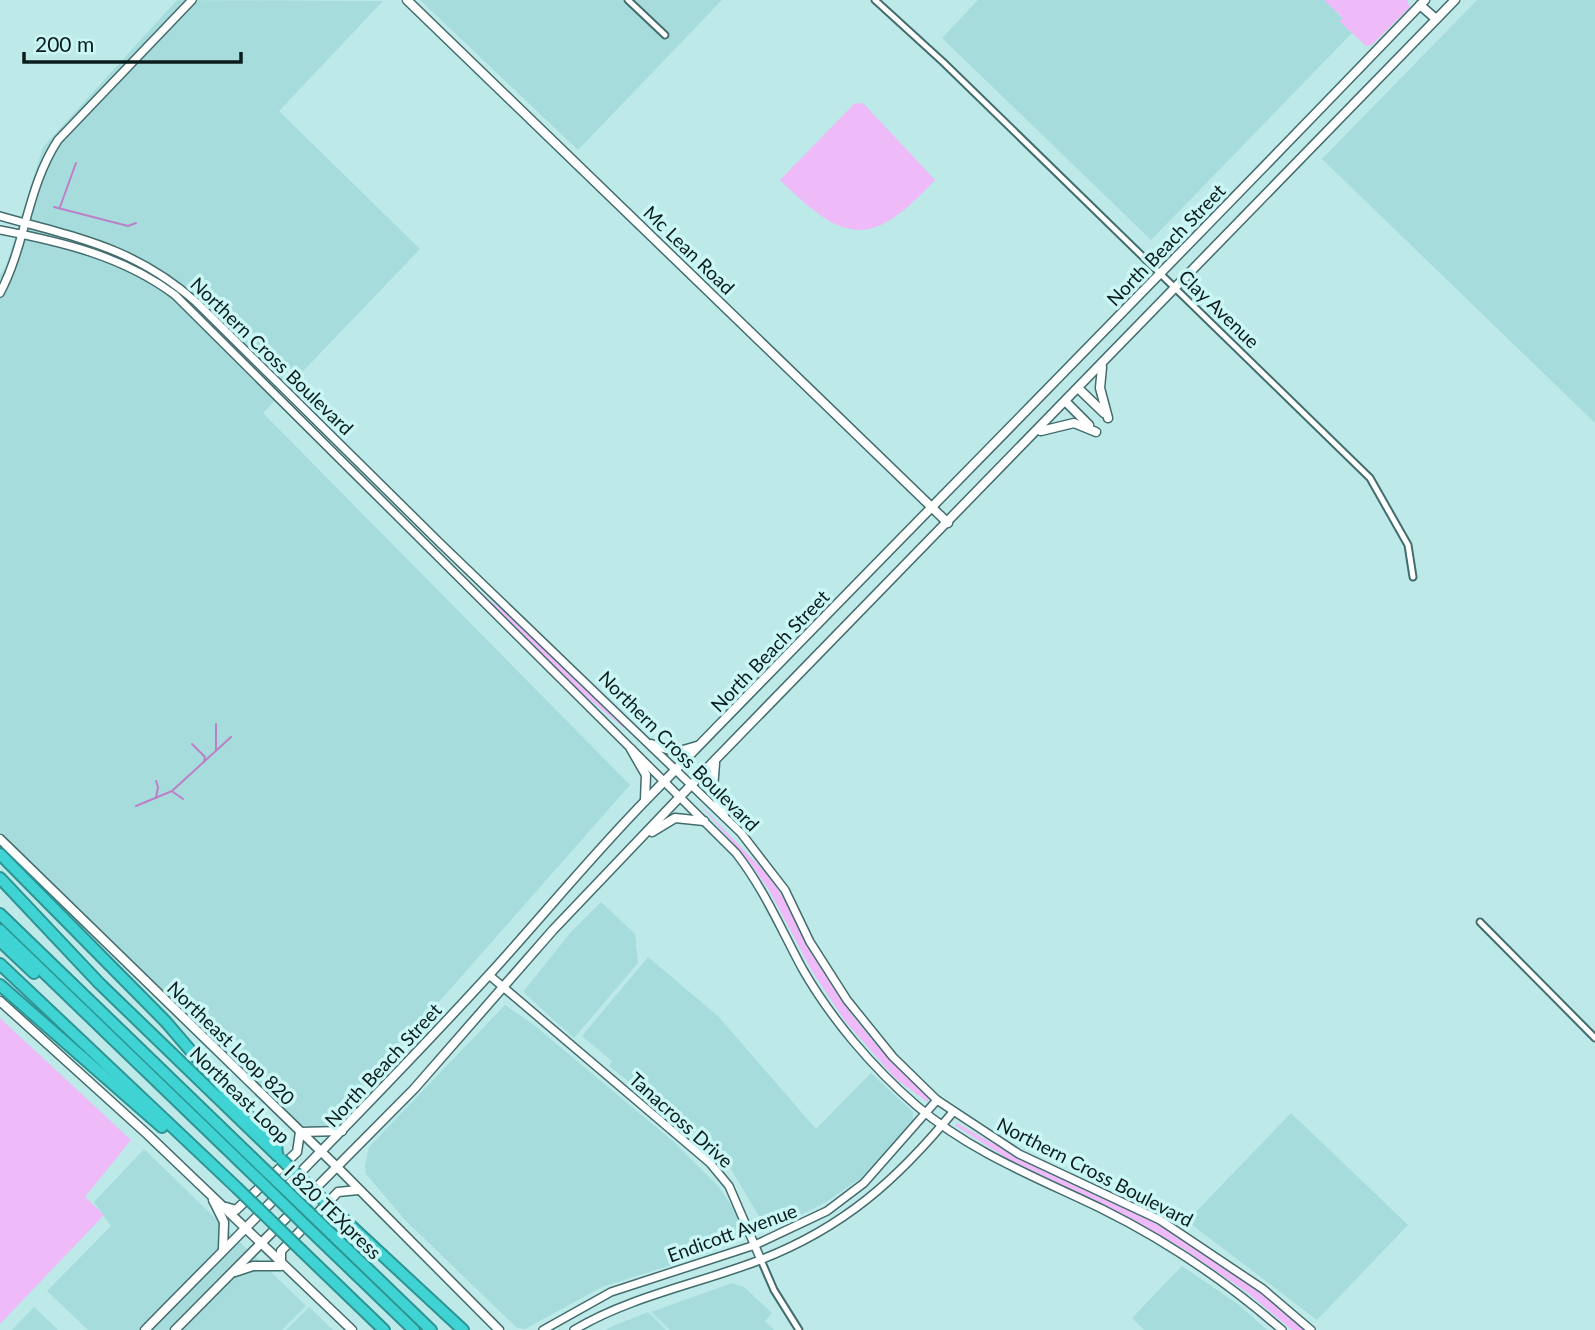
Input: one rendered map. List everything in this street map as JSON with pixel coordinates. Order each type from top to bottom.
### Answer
[{"type":"highway","points":[[0,854],[192,1050],[232,1099],[276,1144],[279,1157]]},
{"type":"highway","name":"Northeast Loop","points":[[0,878],[99,983],[337,1213],[463,1330]]},
{"type":"highway","name":"I 820 TEXpress","points":[[0,914],[313,1225],[414,1330]]},
{"type":"highway","name":"I 820 TEXpress","points":[[0,930],[100,1028],[263,1176]]},
{"type":"highway","points":[[0,941],[86,1023],[100,1028]]},
{"type":"highway","points":[[0,964],[384,1330]]},
{"type":"highway","points":[[0,985],[164,1128],[181,1135]]},
{"type":"highway","name":"I 820 TEXpress","points":[[313,1225],[431,1330]]},
{"type":"main road","name":"Mc Lean Road","points":[[407,0],[948,523]]},
{"type":"main road","name":"North Beach Street","points":[[175,1330],[337,1167],[504,988],[553,930],[716,759],[1455,0]]},
{"type":"main road","name":"North Beach Street","points":[[145,1330],[244,1227],[342,1131],[489,975],[540,914],[645,800],[1423,2]]},
{"type":"main road","points":[[1423,2],[1436,19]]},
{"type":"main road","points":[[1079,389],[1108,418],[1100,388],[1103,364]]},
{"type":"main road","points":[[1038,431],[1074,423],[1096,432],[1066,402]]},
{"type":"main road","points":[[651,744],[683,752],[703,743]]},
{"type":"main road","points":[[631,749],[646,775],[645,800]]},
{"type":"main road","points":[[716,759],[712,774],[713,789],[724,816]]},
{"type":"main road","points":[[635,844],[675,818],[704,821]]},
{"type":"main road","name":"Northeast Loop 820","points":[[0,839],[337,1167],[499,1330]]},
{"type":"main road","points":[[0,1001],[147,1134],[260,1242],[281,1266],[352,1330]]},
{"type":"main road","points":[[209,1195],[231,1211],[236,1210],[297,1152],[300,1132],[342,1131]]},
{"type":"main road","points":[[281,1266],[281,1251],[338,1192],[358,1190]]},
{"type":"main road","points":[[209,1195],[224,1222],[223,1249]]},
{"type":"main road","points":[[232,1273],[253,1266],[281,1266]]},
{"type":"street","points":[[0,293],[22,233],[40,170],[58,140],[192,0]]},
{"type":"street","points":[[628,0],[664,35]]},
{"type":"street","name":"Clay Avenue","points":[[875,0],[1370,478],[1408,545],[1413,577]]},
{"type":"street","name":"Northern Cross Boulevard","points":[[0,216],[114,249],[138,259],[172,281],[741,833],[785,890],[810,942],[847,1000],[893,1057],[937,1100],[1019,1154],[1160,1220],[1263,1289],[1311,1330]]},
{"type":"street","name":"Northern Cross Boulevard","points":[[0,230],[22,233],[114,260],[175,295],[704,821],[750,871],[803,969],[839,1022],[875,1064],[927,1114],[1024,1174],[1104,1210],[1181,1253],[1224,1282],[1282,1330]]},
{"type":"street","points":[[421,541],[429,532]]},
{"type":"street","points":[[1480,922],[1595,1038]]},
{"type":"street","name":"Tanacross Drive","points":[[489,975],[710,1163],[729,1186],[774,1290],[799,1330]]},
{"type":"street","name":"Endicott Avenue","points":[[543,1330],[611,1292],[755,1245],[812,1219],[846,1198],[894,1153],[937,1100]]},
{"type":"street","name":"Endicott Avenue","points":[[574,1330],[617,1308],[761,1260],[814,1236],[851,1214],[905,1166],[953,1112]]},
{"type":"street","points":[[611,1292],[617,1308]]},
{"type":"shaded area","points":[[177,0],[383,1],[279,111],[420,249],[263,413],[630,785],[335,1120],[322,1128],[301,1125],[0,832],[0,275],[6,266],[43,147]]},
{"type":"shaded area","points":[[420,0],[722,0],[578,150]]},
{"type":"shaded area","points":[[978,0],[1324,0],[1343,19],[1340,21],[1352,33],[1151,240],[942,38]]},
{"type":"shaded area","points":[[1324,0],[1407,0],[1410,7],[1372,45],[1366,46],[1339,21],[1343,18]]},
{"type":"shaded area","points":[[1477,0],[1595,0],[1595,423],[1322,159]]},
{"type":"shaded area","points":[[863,103],[935,180],[893,218],[875,227],[858,230],[841,226],[823,217],[780,180],[854,104]]},
{"type":"shaded area","points":[[478,591],[516,621],[628,727],[624,728],[571,684]]},
{"type":"shaded area","points":[[696,800],[765,872],[781,894],[820,967],[852,1015],[878,1047],[927,1094],[929,1103],[896,1079],[845,1021],[812,971],[769,890],[750,863]]},
{"type":"shaded area","points":[[601,902],[635,934],[638,963],[574,1038],[523,992],[571,932]]},
{"type":"shaded area","points":[[648,957],[718,1016],[816,1129],[871,1073],[913,1112],[913,1121],[864,1176],[826,1202],[785,1223],[763,1223],[729,1166],[691,1131],[609,1066],[612,1061],[582,1036]]},
{"type":"shaded area","points":[[505,1005],[534,1025],[675,1143],[719,1187],[738,1216],[746,1237],[706,1254],[602,1287],[525,1329],[517,1328],[405,1220],[366,1174],[365,1165],[369,1147]]},
{"type":"shaded area","points":[[0,1018],[131,1140],[85,1197],[104,1215],[0,1324]]},
{"type":"shaded area","points":[[1291,1113],[1408,1225],[1317,1320],[1187,1221]]},
{"type":"shaded area","points":[[957,1123],[1001,1147],[1113,1199],[1180,1237],[1266,1297],[1306,1330],[1292,1330],[1248,1293],[1182,1248],[1130,1218],[1008,1159],[956,1126]]},
{"type":"shaded area","points":[[144,1149],[306,1306],[282,1330],[88,1330],[47,1291],[111,1226],[94,1202]]},
{"type":"shaded area","points":[[1182,1266],[1239,1305],[1267,1330],[1144,1330],[1132,1318]]},
{"type":"shaded area","points":[[732,1283],[744,1287],[772,1313],[765,1321],[774,1330],[670,1330],[651,1312]]},
{"type":"shaded area","points":[[34,1307],[58,1330],[12,1330]]},
{"type":"shaded area","points":[[309,1307],[333,1330],[286,1330]]},
{"type":"shaded area","points":[[648,1312],[666,1330],[605,1330],[613,1326]]},
{"type":"waterway","points":[[60,207],[76,163]]},
{"type":"waterway","points":[[54,207],[128,226],[136,223]]},
{"type":"waterway","points":[[216,724],[216,750]]},
{"type":"waterway","points":[[136,806],[172,791],[231,737]]},
{"type":"waterway","points":[[192,744],[205,757],[204,762]]},
{"type":"waterway","points":[[156,781],[156,798]]},
{"type":"waterway","points":[[173,792],[183,799]]}]
